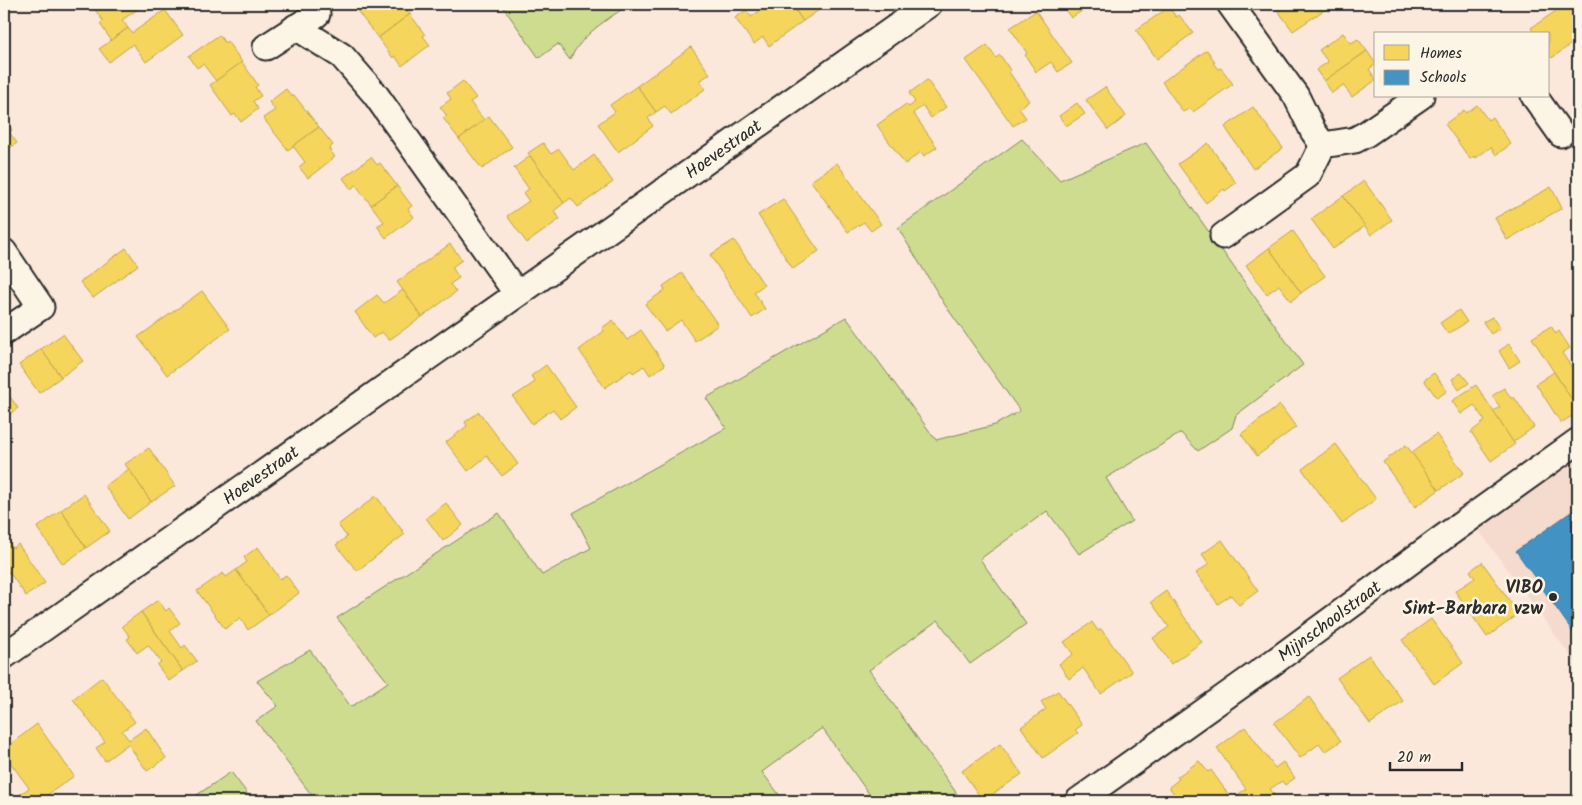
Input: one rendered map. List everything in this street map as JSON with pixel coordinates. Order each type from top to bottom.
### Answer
[{"type":"street","name":"Hoevestraat","points":[[4,656],[929,4]]},
{"type":"street","points":[[1230,4],[1296,96],[1313,131],[1323,145]]},
{"type":"street","points":[[266,48],[317,14]]},
{"type":"street","points":[[296,27],[342,56],[375,94],[517,294]]},
{"type":"street","points":[[1323,145],[1355,140],[1418,98]]},
{"type":"street","points":[[1535,98],[1561,134]]},
{"type":"street","points":[[1223,236],[1308,175],[1323,145]]},
{"type":"street","points":[[4,252],[42,307],[4,332]]},
{"type":"street","name":"Mijnschoolstraat","points":[[1078,801],[1271,664],[1578,441]]},
{"type":"shaded area","name":"VIBO Sint-Barbara vzw","points":[[1578,456],[1578,666],[1478,529]]},
{"type":"green space","points":[[501,4],[630,4],[604,21],[588,35],[581,42],[570,60],[558,44],[539,58]]},
{"type":"green space","points":[[1022,139],[1060,180],[1146,143],[1303,365],[1236,415],[1232,428],[1198,451],[1181,433],[1106,478],[1132,521],[1079,554],[1047,511],[980,559],[1026,624],[970,664],[938,620],[869,670],[962,801],[874,801],[822,728],[762,772],[784,801],[316,801],[256,721],[278,706],[257,681],[310,650],[351,707],[388,682],[337,618],[499,513],[542,575],[591,548],[573,513],[726,428],[706,398],[846,317],[936,440],[995,425],[1020,411],[945,305],[898,228]]},
{"type":"green space","points":[[231,772],[253,801],[193,801],[191,799]]},
{"type":"building: Homes","points":[[91,4],[145,4],[122,20],[128,28],[111,40],[100,24],[103,21]]},
{"type":"building: Homes","points":[[360,4],[402,4],[410,14],[378,38],[355,8]]},
{"type":"building: Homes","points":[[770,4],[791,4],[803,21],[769,46],[763,37],[754,44],[735,18],[746,10],[751,17]]},
{"type":"building: Homes","points":[[791,4],[828,4],[803,21]]},
{"type":"building: Homes","points":[[1061,4],[1092,4],[1071,18]]},
{"type":"building: Homes","points":[[1273,4],[1333,4],[1293,31]]},
{"type":"building: Homes","points":[[1566,4],[1574,4],[1578,9],[1578,39],[1552,58],[1550,56],[1550,32],[1534,32],[1531,28]]},
{"type":"building: Homes","points":[[1169,7],[1176,17],[1179,15],[1193,33],[1157,59],[1136,30]]},
{"type":"building: Homes","points":[[165,10],[183,35],[146,62],[133,44],[109,62],[99,49],[128,28],[132,33]]},
{"type":"building: Homes","points":[[1036,11],[1072,63],[1058,72],[1051,62],[1036,72],[1025,55],[1027,53],[1010,28]]},
{"type":"building: Homes","points":[[410,14],[430,45],[402,66],[395,56],[393,58],[378,38]]},
{"type":"building: Homes","points":[[1343,33],[1351,43],[1358,39],[1367,51],[1324,81],[1316,70],[1328,62],[1319,50]]},
{"type":"building: Homes","points":[[219,35],[225,43],[227,41],[242,62],[216,81],[203,64],[197,68],[189,56]]},
{"type":"building: Homes","points":[[987,45],[996,58],[1000,55],[1029,101],[1019,108],[1026,118],[1013,126],[966,60]]},
{"type":"building: Homes","points":[[691,47],[710,74],[699,81],[705,89],[671,114],[665,106],[656,112],[637,86]]},
{"type":"building: Homes","points":[[1207,50],[1215,62],[1213,63],[1218,69],[1221,68],[1233,84],[1193,112],[1190,108],[1183,112],[1162,82]]},
{"type":"building: Homes","points":[[1367,51],[1374,61],[1374,65],[1369,69],[1374,77],[1374,81],[1352,97],[1343,85],[1332,93],[1324,81]]},
{"type":"building: Homes","points":[[242,62],[258,85],[255,87],[261,96],[253,101],[258,109],[241,122],[235,114],[232,116],[210,85]]},
{"type":"building: Homes","points":[[927,80],[946,107],[931,118],[923,106],[913,113],[937,147],[924,156],[921,152],[905,164],[877,125],[906,104],[909,107],[915,102],[909,93]]},
{"type":"building: Homes","points":[[463,81],[476,98],[470,102],[484,120],[459,139],[443,118],[447,116],[440,107],[451,99],[447,93]]},
{"type":"building: Homes","points":[[637,86],[656,112],[648,118],[653,126],[618,152],[598,124],[615,112],[610,105]]},
{"type":"building: Homes","points":[[1105,87],[1126,116],[1108,130],[1086,100]]},
{"type":"building: Homes","points":[[286,89],[292,97],[294,95],[319,127],[288,150],[263,118],[275,110],[269,102]]},
{"type":"building: Homes","points":[[1077,103],[1085,114],[1066,126],[1059,116]]},
{"type":"building: Homes","points":[[1477,105],[1488,120],[1492,117],[1511,144],[1496,155],[1491,147],[1476,158],[1474,156],[1470,159],[1445,124],[1464,110],[1466,113]]},
{"type":"building: Homes","points":[[1253,107],[1283,148],[1253,169],[1225,127]]},
{"type":"building: Homes","points":[[489,116],[512,147],[482,169],[459,139]]},
{"type":"building: Homes","points":[[4,121],[12,130],[9,132],[17,143],[4,152]]},
{"type":"building: Homes","points":[[319,127],[333,145],[329,149],[335,157],[308,178],[299,167],[305,162],[293,146]]},
{"type":"building: Homes","points":[[543,143],[551,154],[559,149],[574,170],[594,155],[613,182],[578,207],[571,198],[564,203],[528,153]]},
{"type":"building: Homes","points":[[1208,143],[1236,183],[1225,191],[1224,189],[1206,203],[1178,164]]},
{"type":"building: Homes","points":[[530,156],[564,203],[554,211],[560,219],[527,243],[507,216],[529,201],[523,193],[529,189],[514,168]]},
{"type":"building: Homes","points":[[371,157],[377,165],[380,163],[397,186],[371,205],[356,185],[351,189],[343,178]]},
{"type":"building: Homes","points":[[837,163],[881,224],[871,231],[864,222],[848,232],[811,181]]},
{"type":"building: Homes","points":[[1364,181],[1392,220],[1371,235],[1343,196]]},
{"type":"building: Homes","points":[[397,186],[412,206],[408,209],[414,217],[386,238],[377,226],[384,222],[371,205]]},
{"type":"building: Homes","points":[[1551,187],[1562,208],[1507,240],[1495,218]]},
{"type":"building: Homes","points":[[1343,196],[1365,226],[1333,249],[1311,219]]},
{"type":"building: Homes","points":[[783,199],[819,251],[793,269],[758,215]]},
{"type":"building: Homes","points":[[1293,231],[1325,276],[1301,293],[1269,248]]},
{"type":"building: Homes","points":[[734,240],[764,285],[754,292],[765,309],[752,318],[710,255]]},
{"type":"building: Homes","points":[[450,244],[462,260],[452,267],[459,278],[450,284],[456,292],[422,317],[397,282]]},
{"type":"building: Homes","points":[[126,248],[138,265],[93,298],[80,282]]},
{"type":"building: Homes","points":[[1269,248],[1301,293],[1291,301],[1279,285],[1267,294],[1246,265]]},
{"type":"building: Homes","points":[[682,273],[718,325],[695,341],[681,320],[665,331],[645,304],[665,290],[663,286]]},
{"type":"building: Homes","points":[[403,290],[422,317],[389,340],[382,332],[373,338],[355,312],[377,295],[384,303]]},
{"type":"building: Homes","points":[[202,291],[230,329],[167,375],[138,337]]},
{"type":"building: Homes","points":[[1578,309],[1578,327],[1570,314]]},
{"type":"building: Homes","points":[[1459,310],[1467,322],[1448,334],[1440,323]]},
{"type":"building: Homes","points":[[1492,317],[1500,328],[1491,334],[1483,322]]},
{"type":"building: Homes","points":[[613,320],[627,340],[641,330],[665,365],[650,375],[644,366],[633,373],[631,370],[605,388],[579,350],[604,331],[602,328]]},
{"type":"building: Homes","points":[[1551,326],[1556,334],[1559,331],[1570,348],[1562,353],[1578,377],[1578,409],[1532,338]]},
{"type":"building: Homes","points":[[63,334],[83,361],[61,377],[41,349]]},
{"type":"building: Homes","points":[[1509,344],[1520,361],[1509,368],[1499,351]]},
{"type":"building: Homes","points":[[41,349],[61,377],[39,393],[19,365]]},
{"type":"building: Homes","points":[[546,365],[576,407],[560,419],[553,409],[532,424],[513,397],[535,382],[531,376]]},
{"type":"building: Homes","points":[[1554,372],[1578,409],[1578,412],[1561,423],[1536,384]]},
{"type":"building: Homes","points":[[1434,373],[1447,391],[1437,398],[1424,380]]},
{"type":"building: Homes","points":[[1461,373],[1469,383],[1459,390],[1452,379]]},
{"type":"building: Homes","points":[[1476,385],[1515,444],[1491,461],[1471,432],[1485,421],[1474,405],[1461,414],[1452,401]]},
{"type":"building: Homes","points":[[4,388],[18,408],[4,418]]},
{"type":"building: Homes","points":[[1504,388],[1512,399],[1514,397],[1534,427],[1513,442],[1493,411],[1500,407],[1492,396]]},
{"type":"building: Homes","points":[[1280,405],[1296,427],[1257,456],[1241,434]]},
{"type":"building: Homes","points":[[479,412],[518,464],[502,476],[487,456],[468,471],[446,442],[467,426],[465,422]]},
{"type":"building: Homes","points":[[1436,434],[1464,473],[1439,490],[1411,453]]},
{"type":"building: Homes","points":[[1336,444],[1376,499],[1342,524],[1302,469]]},
{"type":"building: Homes","points":[[1406,445],[1439,490],[1415,507],[1383,462]]},
{"type":"building: Homes","points":[[149,448],[175,486],[151,502],[125,464]]},
{"type":"building: Homes","points":[[129,469],[151,502],[128,519],[105,486]]},
{"type":"building: Homes","points":[[84,494],[110,531],[86,548],[61,510]]},
{"type":"building: Homes","points":[[376,496],[405,534],[357,571],[336,545],[347,537],[338,525]]},
{"type":"building: Homes","points":[[446,503],[463,525],[443,541],[426,518]]},
{"type":"building: Homes","points":[[61,510],[86,548],[63,564],[37,528]]},
{"type":"building: Homes","points":[[4,535],[13,548],[18,544],[45,583],[26,596],[9,572],[5,575]]},
{"type":"building: Homes","points":[[1222,540],[1258,591],[1239,605],[1231,595],[1218,604],[1196,573],[1209,564],[1202,554]]},
{"type":"building: Homes","points":[[258,547],[280,579],[286,575],[299,593],[269,615],[236,570],[247,562],[244,557]]},
{"type":"building: Homes","points":[[1482,562],[1519,614],[1487,637],[1455,591],[1475,578],[1470,571]]},
{"type":"building: Homes","points":[[236,570],[269,615],[248,630],[240,618],[225,629],[197,591],[223,573],[226,577]]},
{"type":"building: Homes","points":[[4,588],[10,598],[4,602]]},
{"type":"building: Homes","points":[[1166,591],[1202,642],[1171,664],[1153,638],[1169,627],[1151,602]]},
{"type":"building: Homes","points":[[158,600],[166,611],[169,608],[180,623],[170,631],[182,648],[185,645],[197,661],[183,671],[141,612]]},
{"type":"building: Homes","points":[[141,612],[183,671],[169,681],[157,665],[161,662],[148,645],[137,653],[127,639],[130,637],[122,626]]},
{"type":"building: Homes","points":[[1431,619],[1463,663],[1434,684],[1402,640]]},
{"type":"building: Homes","points":[[1092,622],[1098,631],[1101,629],[1132,672],[1101,694],[1083,668],[1069,679],[1059,664],[1073,654],[1064,642]]},
{"type":"building: Homes","points":[[1369,655],[1403,701],[1370,724],[1337,678]]},
{"type":"building: Homes","points":[[102,677],[135,722],[122,731],[129,740],[146,728],[166,758],[147,771],[128,744],[105,761],[96,748],[105,742],[73,699]]},
{"type":"building: Homes","points":[[1058,691],[1082,725],[1075,730],[1078,733],[1043,758],[1021,727],[1046,709],[1041,702]]},
{"type":"building: Homes","points":[[1309,697],[1341,741],[1325,752],[1319,744],[1300,758],[1274,723]]},
{"type":"building: Homes","points":[[37,724],[74,776],[39,801],[24,801],[19,795],[29,788],[4,754],[4,749]]},
{"type":"building: Homes","points":[[1245,727],[1275,768],[1283,762],[1295,778],[1285,785],[1282,781],[1270,789],[1279,801],[1242,801],[1237,795],[1246,789],[1217,748]]},
{"type":"building: Homes","points":[[1000,744],[1022,774],[983,801],[962,771]]},
{"type":"building: Homes","points":[[1199,761],[1208,772],[1211,770],[1233,801],[1195,801],[1190,795],[1179,801],[1169,787],[1179,779],[1177,777]]},
{"type":"building: Schools","points":[[1578,507],[1578,639],[1516,551]]},
{"type":"place","name":"VIBO Sint-Barbara vzw","points":[[1553,597]]}]
